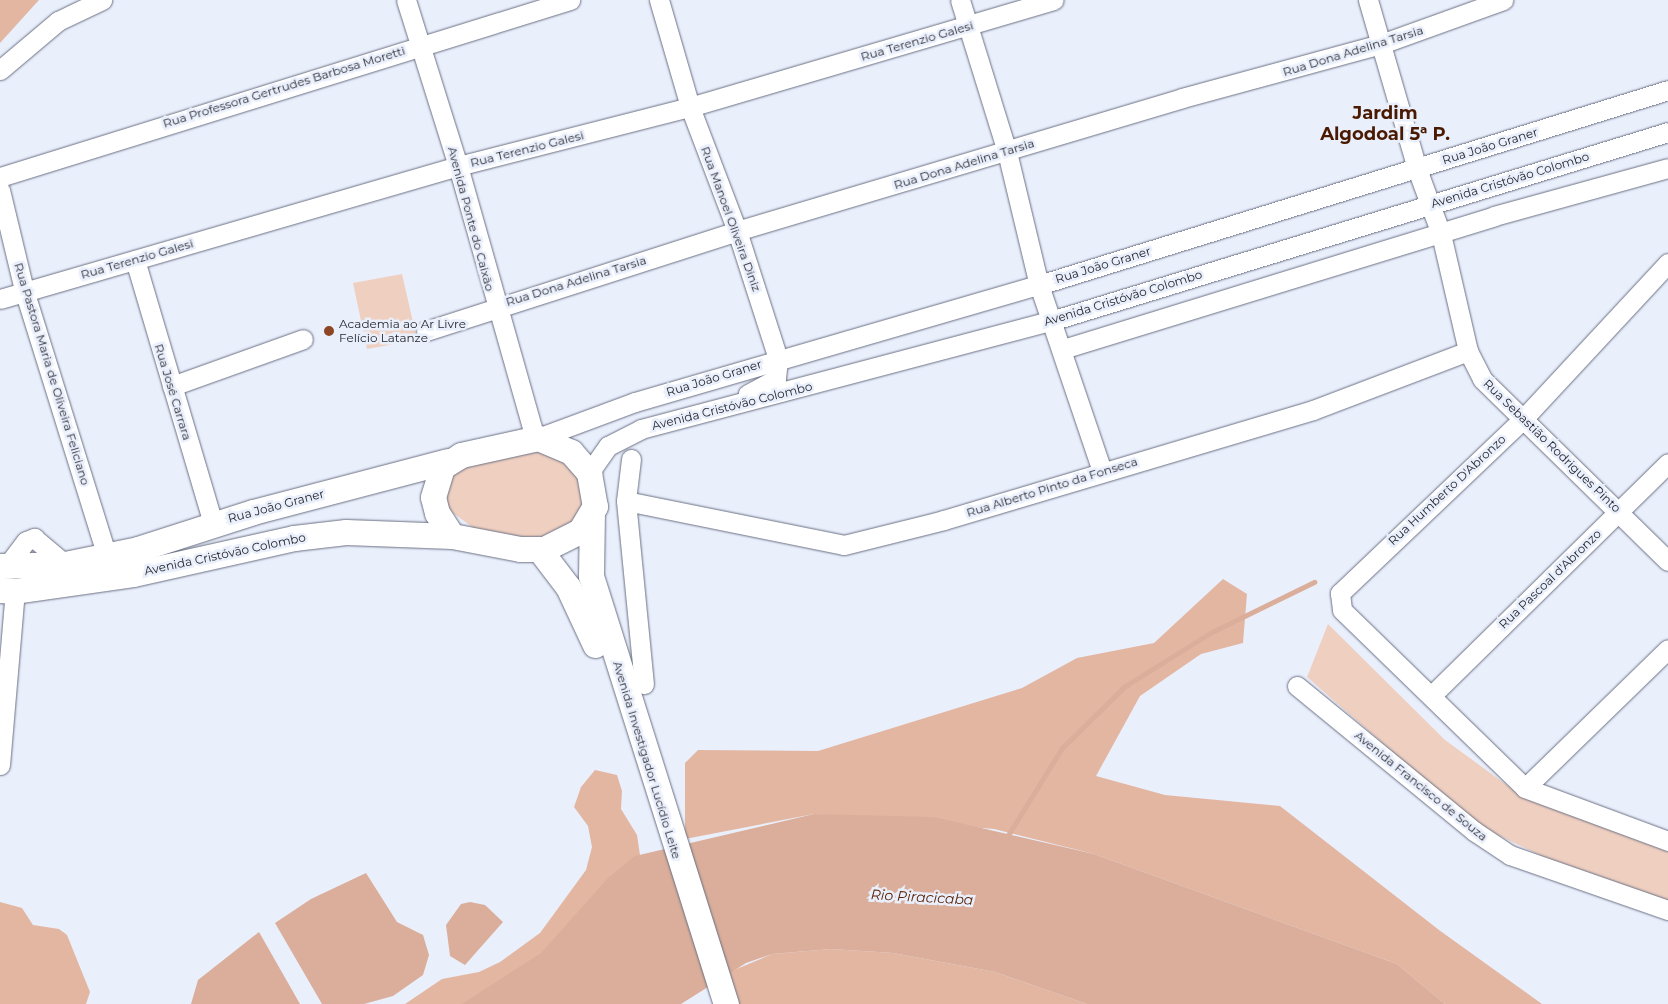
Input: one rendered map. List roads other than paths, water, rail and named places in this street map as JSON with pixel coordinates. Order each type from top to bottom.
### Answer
[{"type":"main road","points":[[536,438],[571,452],[589,473],[594,486],[592,512],[573,537],[539,549],[520,549],[452,536],[436,513],[432,497],[436,474],[447,461],[536,438]]},
{"type":"main road","name":"Rua João Graner","points":[[107,556],[214,523],[447,461]]},
{"type":"main road","name":"Avenida Investigador Lucídio Leite","points":[[592,512],[591,576],[660,827]]},
{"type":"main road","name":"Avenida Cristóvão Colombo","points":[[8,590],[133,574],[294,538],[346,532],[452,536]]},
{"type":"main road","name":"Avenida Investigador Lucídio Leite","points":[[539,549],[568,587],[586,618],[721,1002]]},
{"type":"main road","points":[[4,566],[65,564],[107,556]]},
{"type":"street","points":[[0,70],[58,21],[103,0]]},
{"type":"street","name":"Avenida Ponte do Caixão","points":[[406,0],[458,166],[495,306],[536,438]]},
{"type":"street","name":"Rua Professora Gertrudes Barbosa Moretti","points":[[0,178],[420,45],[570,0]]},
{"type":"street","name":"Rua Manoel Oliveira Diniz","points":[[659,0],[690,107],[737,231],[778,359]]},
{"type":"street","points":[[960,0],[970,26],[1007,152],[1038,285],[1063,349],[1102,471]]},
{"type":"street","name":"Rua Terenzio Galesi","points":[[0,299],[24,290],[135,260],[458,166],[690,107],[1054,0]]},
{"type":"street","name":"Rua Sebastião Rodrigues Pinto","points":[[1368,0],[1417,169],[1441,234],[1468,351],[1482,379],[1668,561]]},
{"type":"street","name":"Rua Dona Adelina Tarsia","points":[[426,331],[495,306],[737,231],[1382,44],[1503,0]]},
{"type":"street","name":"Rua João Graner","points":[[536,438],[636,402],[778,359],[1038,285],[1668,90]]},
{"type":"street","name":"Avenida Cristóvão Colombo","points":[[589,473],[608,446],[622,437],[1051,321],[1668,132]]},
{"type":"street","points":[[1063,349],[1441,234],[1668,168]]},
{"type":"street","name":"Rua Pastora Maria de Oliveira Feliciano","points":[[0,190],[24,290],[107,556]]},
{"type":"street","name":"Rua José Carrara","points":[[135,260],[214,523]]},
{"type":"street","name":"Rua Humberto D'Abronzo","points":[[1431,696],[1342,610],[1340,593],[1523,419],[1668,263]]},
{"type":"street","points":[[172,386],[302,339]]},
{"type":"street","name":"Rua Alberto Pinto da Fonseca","points":[[626,501],[844,544],[944,520],[1102,471],[1313,410],[1468,351]]},
{"type":"street","points":[[722,409],[776,379],[778,359]]},
{"type":"street","points":[[631,460],[626,501],[644,684]]},
{"type":"street","name":"Rua Pascoal d'Abronzo","points":[[1431,696],[1668,463]]},
{"type":"street","points":[[0,765],[8,590]]},
{"type":"street","points":[[1525,788],[1668,649]]},
{"type":"street","name":"Avenida Francisco de Souza","points":[[1297,686],[1474,831],[1510,855],[1668,910]]},
{"type":"street","points":[[1431,696],[1525,788],[1666,838]]},
{"type":"water","name":"Rio Piracicaba","points":[[814,814],[934,817],[1094,854],[1397,964],[1445,1004],[1087,1004],[995,972],[893,953],[831,949],[772,954],[746,963],[681,1004],[462,1004],[541,953],[608,878],[635,856]]},
{"type":"water","points":[[366,873],[397,922],[423,935],[429,955],[423,975],[393,996],[364,1004],[322,1004],[275,923],[311,899]]},
{"type":"water","points":[[470,902],[485,905],[503,922],[465,965],[450,956],[446,925],[461,904]]},
{"type":"water","points":[[259,932],[300,1004],[191,1004],[198,980]]},
{"type":"waterway","points":[[1007,837],[1062,748],[1124,687],[1210,633],[1314,582]]},
{"type":"place","name":"Academia ao Ar Livre Felício Latanze","points":[[329,331]]},
{"type":"district","name":"Jardim Algodoal 5ª P.","points":[[1385,124]]}]
